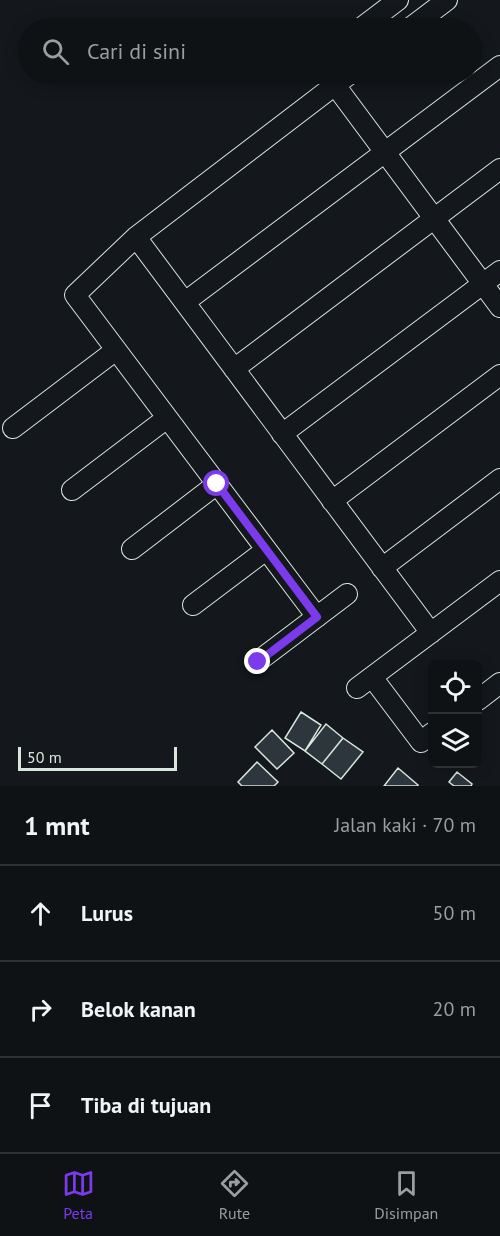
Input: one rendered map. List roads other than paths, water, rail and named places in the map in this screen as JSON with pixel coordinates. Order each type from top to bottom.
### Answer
[{"type":"street","points":[[374,18],[398,0]]},
{"type":"street","points":[[423,18],[447,0]]},
{"type":"street","points":[[482,80],[500,66]]},
{"type":"street","points":[[317,617],[75,295],[136,237],[328,84]]},
{"type":"street","points":[[341,84],[385,153],[500,307]]},
{"type":"street","points":[[185,302],[476,84]]},
{"type":"street","points":[[234,369],[500,169]]},
{"type":"street","points":[[136,237],[431,633]]},
{"type":"street","points":[[282,434],[500,271]]},
{"type":"street","points":[[13,428],[116,350]]},
{"type":"street","points":[[332,501],[500,375]]},
{"type":"street","points":[[72,490],[167,418]]},
{"type":"street","points":[[382,568],[500,480]]},
{"type":"street","points":[[132,549],[217,484]]},
{"type":"street","points":[[193,605],[266,550]]},
{"type":"street","points":[[428,736],[421,742],[364,682],[500,581]]},
{"type":"street","points":[[258,662],[347,594]]},
{"type":"street","points":[[482,696],[500,683]]}]
